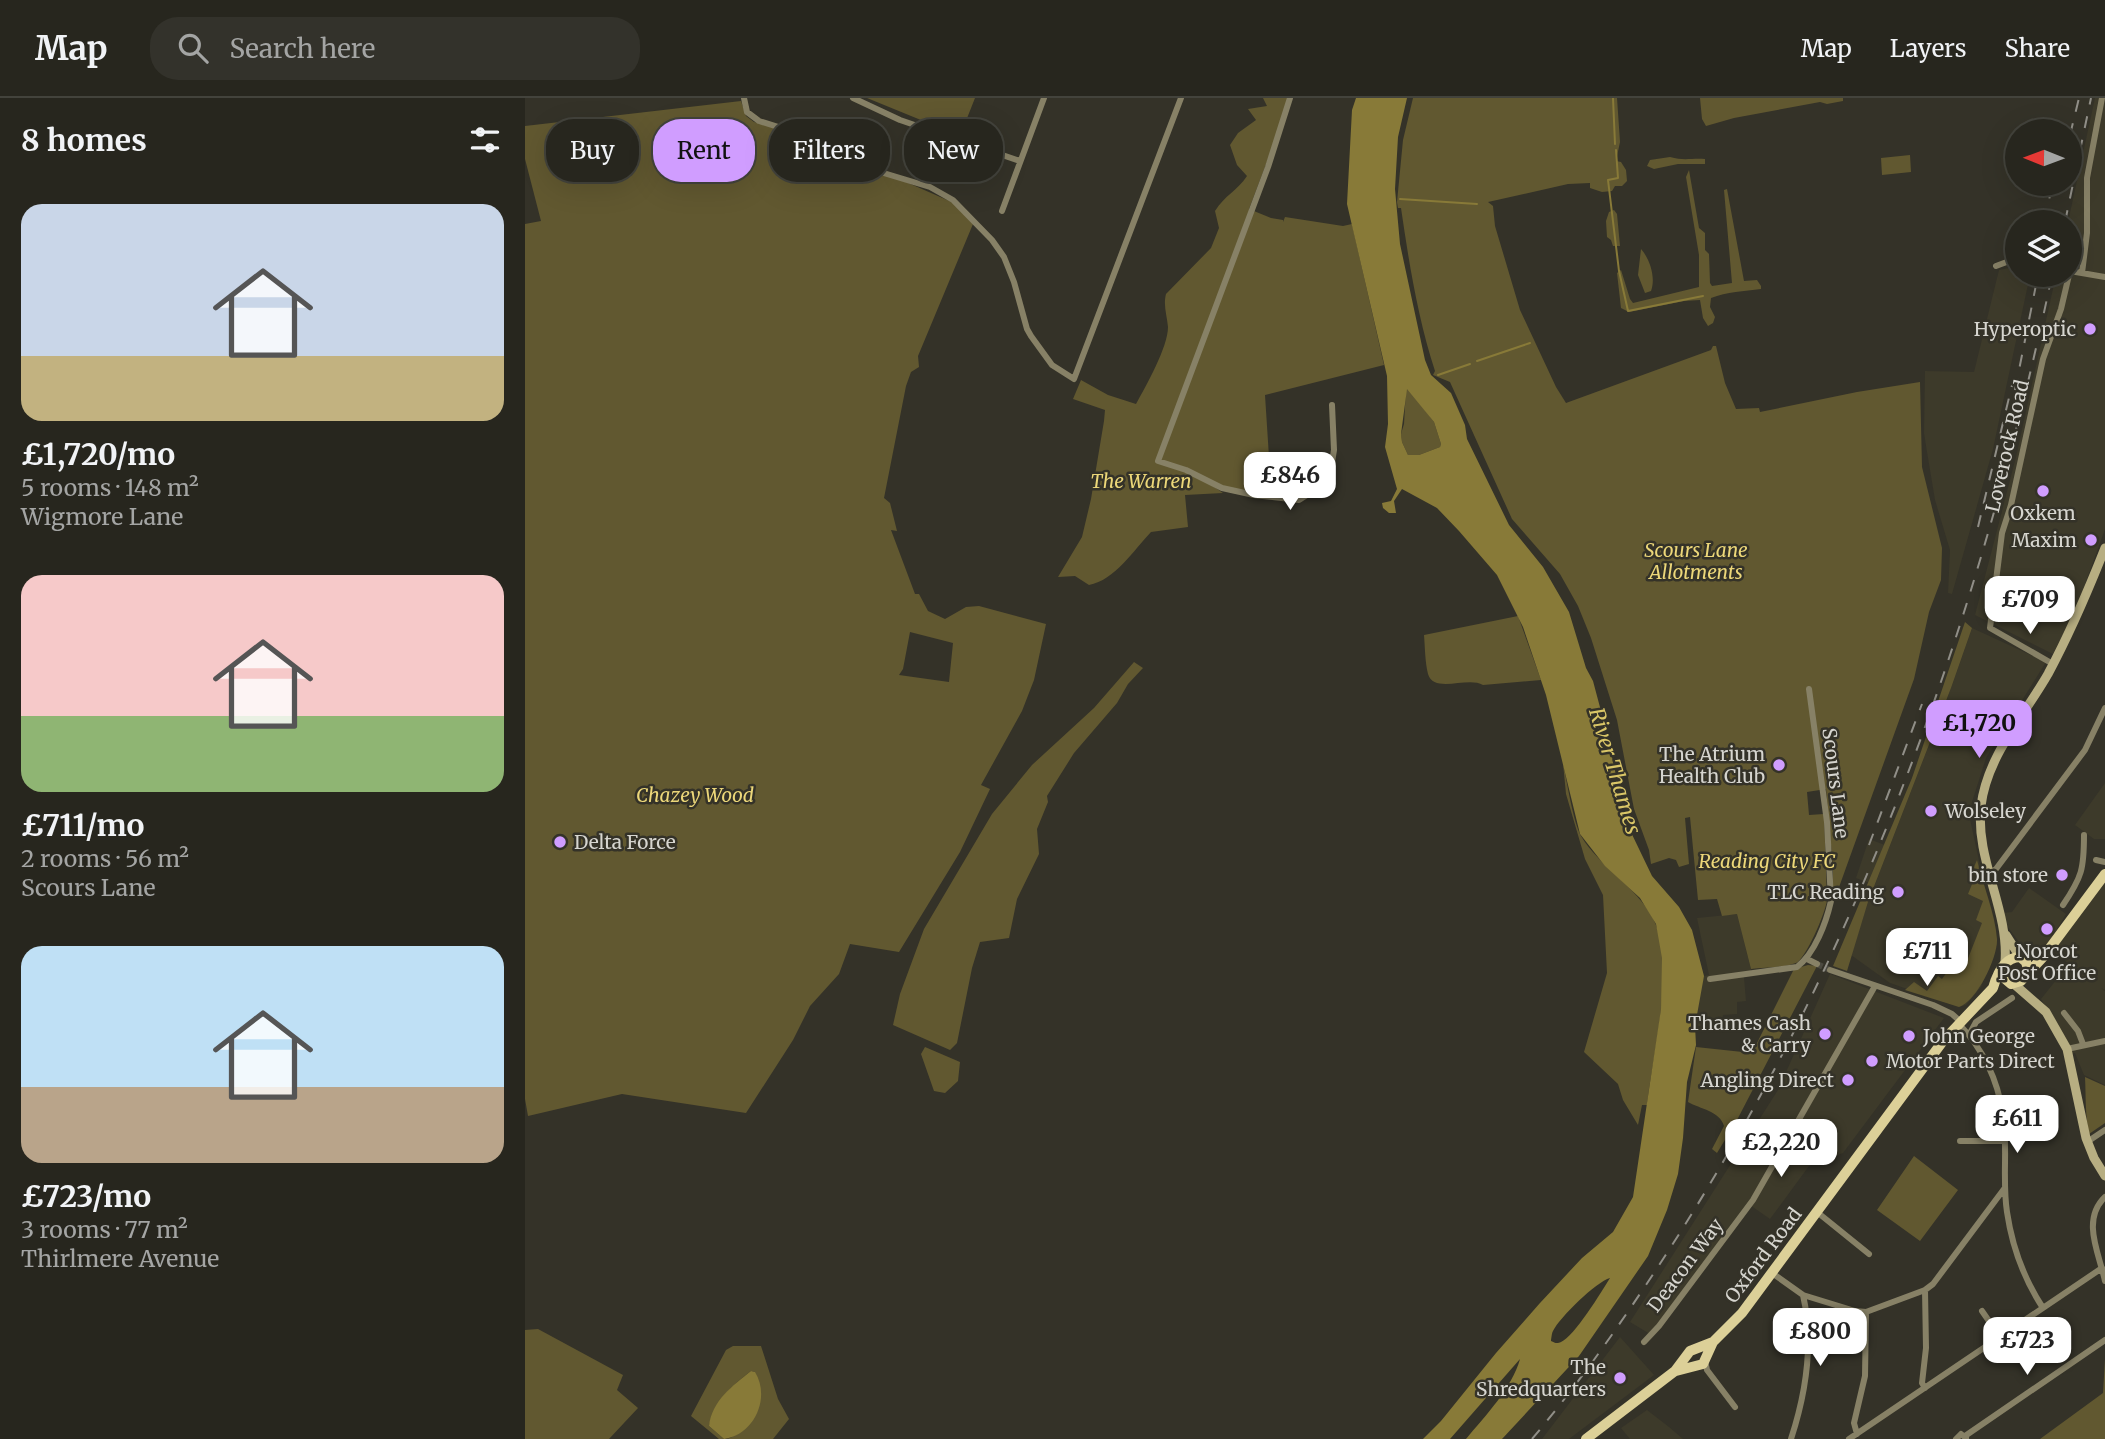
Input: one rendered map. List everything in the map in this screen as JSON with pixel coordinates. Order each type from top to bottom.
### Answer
[{"type":"main road","points":[[1993,988],[2012,984],[2028,974],[2105,874]]},
{"type":"main road","points":[[2012,984],[2004,978],[2004,965],[2009,958],[2038,956],[2047,951]]},
{"type":"main road","points":[[2021,957],[2027,964],[2028,974]]},
{"type":"main road","name":"Oxford Road","points":[[1702,1362],[1713,1342],[1749,1304],[1773,1273],[1943,1041],[1993,988],[2004,965]]},
{"type":"main road","points":[[1585,1439],[1675,1371],[1688,1356],[1691,1363],[1702,1362]]},
{"type":"main road","points":[[1675,1371],[1702,1362]]},
{"type":"street","points":[[744,98],[747,112],[759,121],[804,135],[877,171],[930,187],[953,200],[992,240],[1004,257],[1031,336],[1052,365],[1075,379],[1181,98]]},
{"type":"street","points":[[853,98],[900,120],[1020,161]]},
{"type":"street","points":[[1002,211],[1044,98]]},
{"type":"street","points":[[1290,98],[1268,167],[1158,461],[1186,470],[1222,488],[1299,500],[1329,481],[1334,450],[1332,405]]},
{"type":"street","points":[[2102,98],[2087,178],[2087,233],[2082,273],[2105,277]]},
{"type":"street","points":[[1996,266],[2005,263]]},
{"type":"street","name":"Loverock Road","points":[[2053,664],[1990,628],[2002,533],[2011,505],[2043,359],[2066,287]]},
{"type":"street","points":[[2021,957],[2005,933],[1988,874],[1980,833],[1982,803],[1987,779],[2001,750],[2053,664],[2105,548]]},
{"type":"street","name":"Scours Lane","points":[[1807,959],[1831,901],[1827,822],[1809,690]]},
{"type":"street","points":[[1988,874],[1996,869],[2085,750],[2105,709]]},
{"type":"street","points":[[2063,905],[2079,881],[2084,859],[2084,835]]},
{"type":"street","points":[[2096,860],[2105,862]]},
{"type":"street","points":[[2079,881],[2092,890]]},
{"type":"street","points":[[2004,965],[2005,933]]},
{"type":"street","points":[[1710,979],[1797,967],[1807,959],[1817,964]]},
{"type":"street","points":[[1830,970],[1952,1014],[1983,1055],[2004,1117],[2004,1189],[2007,1214],[2020,1263],[2043,1308]]},
{"type":"street","points":[[2028,974],[2026,985],[2032,998]]},
{"type":"street","points":[[2012,984],[2046,1012],[2067,1049],[2087,1142],[2105,1176]]},
{"type":"street","name":"Deacon Way","points":[[1644,1342],[1659,1326],[1753,1200],[1875,986]]},
{"type":"street","points":[[1969,1035],[1976,1022],[2012,998]]},
{"type":"street","points":[[2064,1013],[2078,1031],[2083,1044]]},
{"type":"street","points":[[2067,1049],[2105,1041]]},
{"type":"street","points":[[2087,1142],[2105,1130]]},
{"type":"street","points":[[1960,1141],[2004,1141]]},
{"type":"street","points":[[1773,1273],[1803,1295],[1866,1312],[1925,1290],[1933,1284],[2004,1189]]},
{"type":"street","points":[[2105,1197],[2096,1207],[2092,1224],[2105,1281]]},
{"type":"street","points":[[1817,1212],[1869,1254]]},
{"type":"street","points":[[1849,1439],[2102,1268]]},
{"type":"street","points":[[1925,1290],[1926,1348],[1922,1383],[1925,1388]]},
{"type":"street","points":[[1791,1439],[1806,1372],[1807,1312],[1803,1295]]},
{"type":"street","points":[[1982,1311],[2000,1337]]},
{"type":"street","points":[[1857,1434],[1854,1423],[1865,1376],[1866,1312]]},
{"type":"street","points":[[1956,1439],[1960,1434],[1966,1438],[2105,1340]]},
{"type":"street","points":[[1702,1362],[1735,1407]]},
{"type":"shaded area","points":[[2095,98],[2105,98],[2105,529],[2074,615],[2053,654],[1975,615],[2016,457],[2053,287],[2082,287],[2082,210],[2071,210],[2074,196],[2083,196],[2083,153]]},
{"type":"shaded area","points":[[2005,269],[2005,287],[2027,287],[1993,449],[1952,594],[1948,593],[1950,550],[1935,500],[1924,433],[1925,371],[1974,372],[1999,270]]},
{"type":"shaded area","points":[[1972,628],[2046,662],[1986,758],[1972,802],[1970,819],[1997,944],[1981,987],[1966,1005],[1959,1007],[1890,983],[1851,955],[1868,902]]},
{"type":"shaded area","points":[[2105,783],[2105,839],[2094,839],[2075,825]]},
{"type":"shaded area","points":[[1869,839],[1885,845],[1869,883],[1856,878]]},
{"type":"shaded area","points":[[2105,881],[2105,990],[2101,988],[2105,991],[2105,1085],[2084,1075],[2075,1053],[2071,1054],[2067,1041],[2041,999],[2069,964],[2052,950]]},
{"type":"shaded area","points":[[2029,888],[2066,914],[2048,944],[2030,951],[2007,926],[2003,913],[2012,912]]},
{"type":"shaded area","points":[[1737,914],[1751,969],[1751,976],[1744,977],[1746,1001],[1737,1002],[1737,1014],[1723,1015],[1721,1027],[1695,1026],[1702,980],[1709,975],[1697,918]]},
{"type":"shaded area","points":[[1830,974],[1944,1018],[1843,1153],[1809,1166],[1770,1219],[1747,1203],[1650,1334],[1630,1322],[1778,1090]]},
{"type":"shaded area","points":[[1620,1337],[1654,1375],[1569,1439],[1542,1439]]},
{"type":"shaded area","points":[[1647,1410],[1683,1439],[1630,1439],[1621,1428]]},
{"type":"green space","points":[[867,98],[975,98],[967,119],[918,119]]},
{"type":"green space","name":"The Warren","points":[[1263,98],[1291,98],[1249,209],[1283,222],[1285,217],[1343,226],[1352,224],[1384,365],[1265,395],[1269,457],[1264,494],[1225,488],[1194,473],[1223,493],[1185,495],[1188,527],[1151,532],[1123,564],[1098,582],[1089,585],[1075,576],[1058,577],[1082,537],[1104,421],[1105,410],[1073,399],[1081,380],[1108,395],[1136,404],[1156,366],[1167,335],[1166,294],[1211,248],[1219,228],[1215,211],[1247,176],[1237,165],[1230,145],[1238,133],[1256,120],[1248,109],[1267,106]]},
{"type":"green space","points":[[1413,98],[1617,98],[1620,142],[1616,161],[1621,162],[1626,170],[1627,181],[1622,186],[1602,192],[1590,188],[1590,183],[1568,184],[1488,202],[1493,206],[1495,226],[1520,310],[1566,403],[1711,350],[1713,346],[1716,346],[1725,383],[1736,409],[1759,408],[1760,412],[1920,382],[1922,467],[1942,548],[1941,580],[1929,612],[1914,679],[1838,890],[1833,890],[1826,789],[1807,792],[1809,815],[1824,814],[1827,900],[1815,935],[1805,954],[1796,963],[1751,969],[1737,914],[1722,916],[1717,899],[1698,900],[1690,817],[1685,818],[1689,864],[1679,867],[1676,860],[1669,858],[1651,864],[1649,850],[1634,809],[1617,720],[1578,606],[1560,574],[1512,519],[1450,382],[1433,375],[1435,371],[1419,311],[1401,208],[1398,208],[1397,202],[1403,140]]},
{"type":"green space","points":[[1700,98],[1843,98],[1843,101],[1827,104],[1820,102],[1706,126],[1702,119]]},
{"type":"green space","name":"Chazey Wood","points":[[741,101],[746,116],[750,119],[653,119],[653,182],[755,182],[755,122],[769,126],[769,182],[890,182],[890,175],[954,203],[973,224],[918,356],[919,367],[911,372],[906,386],[884,498],[890,503],[897,531],[891,530],[915,594],[919,594],[928,611],[945,619],[966,607],[979,606],[1046,624],[1034,680],[1022,711],[981,785],[990,789],[960,852],[899,952],[850,944],[839,974],[810,1006],[793,1040],[746,1113],[622,1094],[528,1116],[525,1099],[525,224],[541,221],[525,159],[525,126],[546,124],[546,182],[639,182],[639,119],[585,119]],"holes":[[[910,632],[953,643],[949,682],[899,675],[903,669]]]},
{"type":"green space","points":[[1910,155],[1911,172],[1882,175],[1881,158]]},
{"type":"green space","points":[[1670,157],[1705,159],[1705,164],[1678,164],[1654,169],[1647,166],[1650,160]]},
{"type":"green space","points":[[1689,170],[1699,228],[1705,233],[1705,250],[1709,254],[1710,283],[1712,286],[1732,283],[1724,190],[1727,189],[1744,281],[1757,280],[1761,286],[1761,289],[1711,298],[1710,307],[1715,317],[1713,323],[1708,326],[1703,318],[1700,300],[1629,312],[1621,308],[1617,273],[1621,270],[1633,303],[1699,287],[1699,255],[1686,177]]},
{"type":"green space","points":[[1614,210],[1617,214],[1620,246],[1613,246],[1607,237],[1606,221],[1609,212]]},
{"type":"green space","points":[[1641,249],[1652,275],[1651,291],[1645,293],[1638,275]]},
{"type":"green space","points":[[1406,389],[1409,389],[1434,422],[1441,444],[1440,447],[1419,455],[1408,455],[1402,442]]},
{"type":"green space","points":[[1518,616],[1541,680],[1483,685],[1469,682],[1444,684],[1431,680],[1427,669],[1424,635]]},
{"type":"green space","points":[[1965,622],[1972,628],[1868,902],[1847,971],[1833,966],[1912,778]]},
{"type":"green space","points":[[1134,662],[1143,668],[1074,753],[1047,796],[1048,802],[1037,829],[1039,854],[1017,899],[1009,938],[980,942],[957,1043],[950,1050],[893,1025],[900,994],[924,929],[992,814],[1032,765],[1094,708]]},
{"type":"green space","points":[[1563,763],[1581,836],[1599,859],[1642,902],[1656,925],[1661,945],[1661,1014],[1647,1105],[1642,1105],[1638,1125],[1623,1100],[1618,1084],[1584,1052],[1607,973],[1603,895],[1585,859],[1566,794]]},
{"type":"green space","points":[[1977,860],[1997,939],[1994,956],[1985,978],[1973,996],[1959,1007],[1905,990],[1914,982],[1927,991],[1938,976],[1942,979],[1947,972],[1951,973],[1965,966],[1982,923],[1976,920],[1983,901],[1968,894],[1975,877],[1971,874]]},
{"type":"green space","points":[[1808,965],[1817,966],[1717,1153],[1712,1149],[1724,1126],[1722,1121],[1714,1114],[1688,1102],[1696,1047],[1752,1053],[1794,969]]},
{"type":"green space","points":[[925,1047],[960,1062],[958,1081],[945,1093],[934,1091],[921,1054]]},
{"type":"green space","points":[[2085,1077],[2105,1086],[2105,1123],[2089,1134],[2086,1112]]},
{"type":"green space","points":[[1914,1156],[1958,1190],[1920,1241],[1877,1210]]},
{"type":"green space","points":[[538,1329],[623,1375],[617,1390],[638,1408],[609,1439],[525,1439],[525,1330]]},
{"type":"green space","points":[[733,1346],[761,1346],[778,1399],[789,1419],[773,1439],[727,1439],[732,1437],[755,1372],[751,1371],[736,1383],[716,1408],[709,1426],[724,1439],[719,1439],[691,1416],[726,1350]]},
{"type":"green space","points":[[2105,1359],[2105,1439],[2040,1439],[2103,1393]]},
{"type":"water","name":"River Thames","points":[[1356,98],[1407,98],[1398,137],[1395,189],[1400,244],[1425,360],[1431,375],[1451,393],[1465,425],[1467,439],[1509,525],[1543,567],[1569,612],[1586,668],[1593,681],[1627,824],[1652,876],[1679,907],[1692,930],[1704,976],[1695,1026],[1696,1045],[1687,1082],[1678,1174],[1648,1256],[1579,1356],[1502,1439],[1466,1439],[1505,1391],[1520,1359],[1450,1439],[1423,1439],[1540,1303],[1582,1258],[1613,1232],[1633,1197],[1661,1009],[1662,958],[1656,924],[1640,898],[1605,866],[1580,834],[1546,695],[1523,627],[1497,575],[1437,508],[1402,489],[1394,501],[1396,513],[1389,513],[1383,508],[1382,503],[1391,501],[1397,489],[1385,447],[1388,424],[1387,376],[1347,204],[1352,110]],"holes":[[[1407,389],[1434,422],[1441,444],[1440,447],[1419,455],[1408,455],[1402,442]],[[1610,1278],[1573,1332],[1560,1343],[1551,1341],[1553,1331],[1570,1309],[1596,1286]]]},
{"type":"water","points":[[751,1371],[755,1372],[761,1393],[757,1414],[744,1430],[724,1439],[709,1426],[714,1409],[724,1395]]},
{"type":"waterway","points":[[1613,98],[1615,144]]},
{"type":"waterway","points":[[1616,150],[1618,178],[1608,180],[1619,271],[1628,311],[1703,296]]},
{"type":"waterway","points":[[1400,199],[1477,204]]},
{"type":"waterway","points":[[1477,361],[1530,343]]},
{"type":"waterway","points":[[1438,375],[1470,364]]},
{"type":"tunnel","points":[[1817,964],[1830,970]]},
{"type":"railway","points":[[2074,119],[2079,98]]},
{"type":"railway","points":[[2068,210],[2091,98]]},
{"type":"railway","points":[[2047,210],[2050,196]]},
{"type":"railway","points":[[2015,390],[2036,287]]},
{"type":"railway","points":[[1532,1439],[1585,1372],[1634,1303],[1734,1143],[1797,1026],[1853,906],[1904,784],[1949,659],[2023,404],[2049,287]]},
{"type":"railway","points":[[1978,527],[2013,381]]},
{"type":"railway","points":[[1869,845],[1922,704]]},
{"type":"place","name":"Hyperoptic","points":[[2090,329]]},
{"type":"place","name":"Oxkem","points":[[2043,491]]},
{"type":"place","name":"Maxim","points":[[2091,540]]},
{"type":"place","name":"The Atrium Health Club","points":[[1779,765]]},
{"type":"place","name":"Wolseley","points":[[1931,811]]},
{"type":"place","name":"Delta Force","points":[[560,842]]},
{"type":"place","name":"bin store","points":[[2062,875]]},
{"type":"place","name":"TLC Reading","points":[[1898,892]]},
{"type":"place","name":"Norcot Post Office","points":[[2047,929]]},
{"type":"place","name":"Thames Cash & Carry","points":[[1825,1034]]},
{"type":"place","name":"John George","points":[[1909,1036]]},
{"type":"place","name":"Motor Parts Direct","points":[[1872,1061]]},
{"type":"place","name":"Angling Direct","points":[[1848,1080]]},
{"type":"place","name":"The Shredquarters","points":[[1620,1378]]},
{"type":"park label","name":"Scours Lane Allotments","points":[[1696,561]]},
{"type":"park label","name":"Reading City FC","points":[[1767,861]]}]
